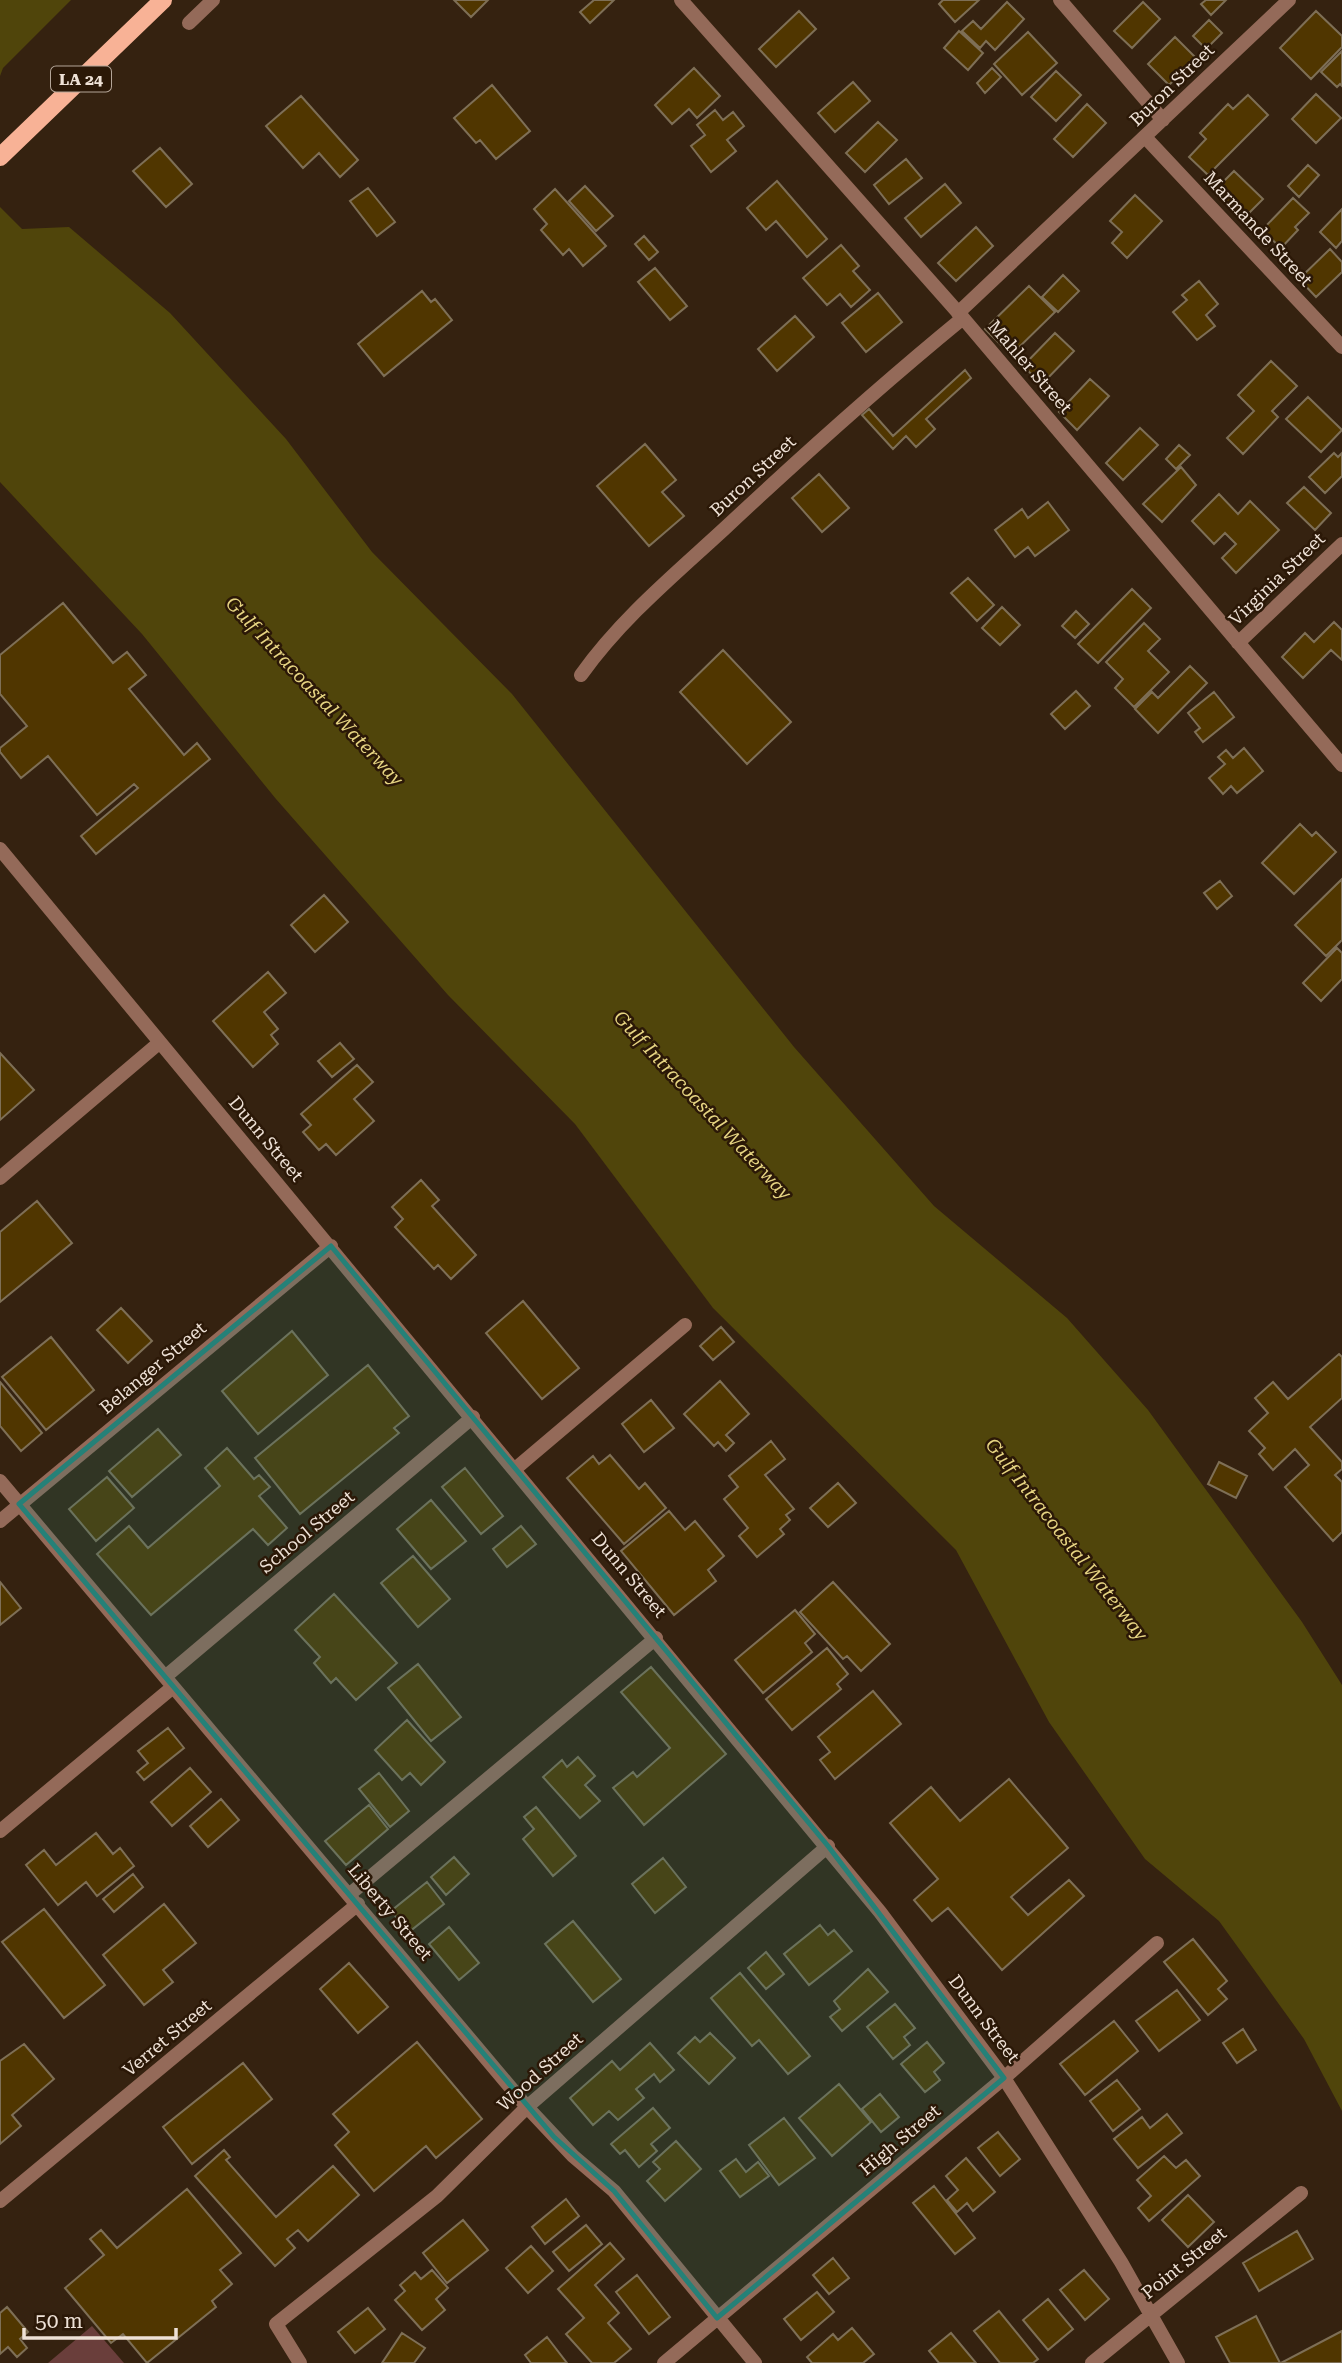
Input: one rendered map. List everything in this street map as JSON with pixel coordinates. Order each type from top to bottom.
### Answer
[{"type":"main road","name":"LA 24","points":[[0,158],[163,0]]},
{"type":"street","points":[[189,23],[214,0]]},
{"type":"street","name":"Mahler Street","points":[[681,0],[960,315],[1342,765]]},
{"type":"street","points":[[1060,0],[1163,120]]},
{"type":"street","name":"Buron Street","points":[[581,675],[607,638],[639,606],[960,315],[1289,0]]},
{"type":"street","name":"Marmande Street","points":[[1146,137],[1342,347]]},
{"type":"street","name":"Virginia Street","points":[[1238,643],[1342,544]]},
{"type":"street","name":"Dunn Street","points":[[0,849],[828,1846],[1004,2078],[1152,2314],[1178,2363]]},
{"type":"street","points":[[0,1178],[159,1043]]},
{"type":"street","name":"Belanger Street","points":[[0,1521],[331,1246]]},
{"type":"street","points":[[515,1469],[685,1325]]},
{"type":"street","name":"School Street","points":[[0,1830],[473,1416]]},
{"type":"street","name":"Liberty Street","points":[[0,1481],[527,2107],[564,2147],[614,2191],[755,2363]]},
{"type":"street","name":"Verret Street","points":[[0,2202],[656,1638]]},
{"type":"street","name":"Wood Street","points":[[300,2363],[276,2324],[437,2196],[527,2107],[828,1846]]},
{"type":"street","name":"High Street","points":[[664,2363],[1004,2078],[1157,1943]]},
{"type":"street","name":"Point Street","points":[[1092,2363],[1301,2193]]},
{"type":"highlighted area","points":[[331,1246],[828,1846],[1004,2078],[717,2318],[614,2191],[554,2137],[19,1504]]},
{"type":"shaded area","points":[[92,2326],[124,2363],[48,2363]]},
{"type":"water","points":[[0,0],[71,0],[3,68],[0,76]]},
{"type":"water","name":"Gulf Intracoastal Waterway","points":[[0,207],[22,229],[69,227],[170,313],[286,439],[372,552],[512,694],[794,1047],[934,1206],[1067,1318],[1148,1410],[1302,1622],[1342,1685],[1342,2111],[1304,2039],[1219,1921],[1145,1859],[1049,1722],[956,1550],[713,1308],[575,1124],[448,995],[276,799],[142,634],[0,482]]},
{"type":"building","points":[[454,0],[488,0],[471,17]]},
{"type":"building","points":[[594,0],[614,0],[590,23],[580,12]]},
{"type":"building","points":[[943,0],[979,0],[955,22],[939,4]]},
{"type":"building","points":[[1206,0],[1226,0],[1211,15],[1201,4]]},
{"type":"building","points":[[1007,2],[1024,19],[995,50],[986,41],[980,48],[962,31],[973,21],[981,29]]},
{"type":"building","points":[[1143,2],[1160,19],[1132,48],[1114,31]]},
{"type":"building","points":[[799,11],[816,29],[776,67],[759,49]]},
{"type":"building","points":[[1316,11],[1342,36],[1342,47],[1311,79],[1280,48]]},
{"type":"building","points":[[1209,20],[1222,33],[1206,49],[1193,36]]},
{"type":"building","points":[[959,31],[983,53],[968,70],[944,48]]},
{"type":"building","points":[[1028,32],[1057,63],[1022,95],[994,64]]},
{"type":"building","points":[[1175,37],[1196,58],[1169,85],[1148,64]]},
{"type":"building","points":[[1342,51],[1342,86],[1340,84],[1337,87],[1321,72]]},
{"type":"building","points":[[694,68],[720,96],[697,118],[689,109],[672,124],[655,105]]},
{"type":"building","points":[[992,68],[1001,77],[985,93],[977,83]]},
{"type":"building","points":[[1056,71],[1081,95],[1056,121],[1031,97]]},
{"type":"building","points":[[853,82],[870,101],[835,132],[818,113]]},
{"type":"building","points":[[492,85],[530,131],[496,159],[480,140],[476,143],[454,118]]},
{"type":"building","points":[[1316,94],[1341,118],[1316,143],[1292,119]]},
{"type":"building","points":[[1248,95],[1268,115],[1208,175],[1189,157],[1206,139],[1200,133],[1228,104],[1233,109]]},
{"type":"building","points":[[301,96],[358,160],[340,177],[319,153],[303,168],[266,126]]},
{"type":"building","points":[[1087,104],[1106,123],[1073,157],[1054,139]]},
{"type":"building","points":[[715,110],[723,120],[733,112],[744,126],[727,140],[736,151],[711,172],[691,146],[705,135],[697,125]]},
{"type":"building","points":[[878,122],[897,140],[865,172],[846,153]]},
{"type":"building","points":[[160,148],[192,184],[166,207],[133,171]]},
{"type":"building","points":[[906,159],[922,178],[889,204],[874,185]]},
{"type":"building","points":[[1308,165],[1319,175],[1299,197],[1288,186]]},
{"type":"building","points":[[1234,171],[1263,199],[1244,218],[1215,190]]},
{"type":"building","points":[[777,181],[827,239],[807,257],[776,221],[766,230],[747,208]]},
{"type":"building","points":[[945,184],[961,203],[921,237],[905,218]]},
{"type":"building","points":[[585,186],[613,216],[596,231],[569,201]]},
{"type":"building","points":[[368,188],[395,222],[377,236],[350,201]]},
{"type":"building","points":[[555,189],[606,246],[583,266],[569,249],[563,255],[541,230],[547,224],[534,209]]},
{"type":"building","points":[[1135,195],[1162,221],[1127,258],[1112,243],[1122,232],[1110,221]]},
{"type":"building","points":[[1293,198],[1309,213],[1295,227],[1298,230],[1281,248],[1262,230]]},
{"type":"building","points":[[1342,209],[1342,241],[1336,248],[1320,232]]},
{"type":"building","points":[[976,227],[993,246],[956,281],[938,263]]},
{"type":"building","points":[[644,236],[658,252],[649,260],[635,244]]},
{"type":"building","points":[[841,245],[859,266],[853,271],[870,290],[851,307],[840,294],[827,305],[803,278]]},
{"type":"building","points":[[1330,249],[1342,262],[1342,272],[1316,297],[1299,279]]},
{"type":"building","points":[[655,268],[687,306],[670,320],[638,282]]},
{"type":"building","points":[[1063,275],[1079,291],[1058,312],[1042,297]]},
{"type":"building","points":[[1199,281],[1218,304],[1206,315],[1215,326],[1197,340],[1173,312],[1187,300],[1182,295]]},
{"type":"building","points":[[1029,286],[1055,312],[1011,355],[985,329]]},
{"type":"building","points":[[422,291],[431,302],[435,299],[452,320],[384,376],[358,344]]},
{"type":"building","points":[[878,293],[902,322],[866,352],[842,323]]},
{"type":"building","points":[[795,316],[814,337],[777,371],[758,349]]},
{"type":"building","points":[[1055,333],[1074,351],[1042,384],[1023,366]]},
{"type":"building","points":[[1271,361],[1297,386],[1272,411],[1278,417],[1243,454],[1227,438],[1254,411],[1238,395]]},
{"type":"building","points":[[965,370],[971,378],[926,419],[935,429],[916,447],[906,436],[893,449],[862,415],[869,409],[893,436]]},
{"type":"building","points":[[1090,379],[1109,396],[1077,430],[1059,412]]},
{"type":"building","points":[[1308,397],[1342,430],[1321,452],[1286,419]]},
{"type":"building","points":[[1140,428],[1158,445],[1123,480],[1106,463]]},
{"type":"building","points":[[645,444],[676,480],[662,492],[684,516],[649,546],[597,486]]},
{"type":"building","points":[[1179,445],[1190,455],[1176,469],[1166,459]]},
{"type":"building","points":[[1334,453],[1338,457],[1342,453],[1342,476],[1325,493],[1309,477]]},
{"type":"building","points":[[1181,467],[1196,485],[1162,522],[1143,504]]},
{"type":"building","points":[[819,474],[849,508],[822,532],[792,498]]},
{"type":"building","points":[[1304,487],[1331,513],[1315,530],[1287,503]]},
{"type":"building","points":[[1219,494],[1238,514],[1250,501],[1279,530],[1236,573],[1222,558],[1236,544],[1225,533],[1214,544],[1192,521]]},
{"type":"building","points":[[1048,502],[1069,530],[1035,556],[1028,547],[1015,557],[995,530],[1022,509],[1028,518]]},
{"type":"building","points":[[968,578],[994,605],[977,621],[951,593]]},
{"type":"building","points":[[1132,589],[1151,608],[1098,663],[1078,644]]},
{"type":"building","points":[[63,603],[113,663],[127,652],[146,675],[129,689],[184,755],[197,743],[210,759],[96,854],[81,836],[138,788],[134,784],[97,815],[48,756],[21,778],[0,752],[0,748],[27,726],[0,694],[0,655]]},
{"type":"building","points":[[1002,607],[1020,625],[1000,645],[982,628]]},
{"type":"building","points":[[1076,611],[1089,624],[1075,638],[1062,626]]},
{"type":"building","points":[[1334,622],[1342,630],[1342,660],[1331,650],[1303,678],[1282,657],[1305,633],[1314,642]]},
{"type":"building","points":[[1144,623],[1160,639],[1148,651],[1169,672],[1134,707],[1115,688],[1123,679],[1106,662]]},
{"type":"building","points":[[723,650],[791,722],[747,764],[680,692]]},
{"type":"building","points":[[1190,666],[1207,683],[1158,733],[1135,709],[1152,692],[1158,698]]},
{"type":"building","points":[[1076,691],[1090,706],[1065,729],[1051,714]]},
{"type":"building","points":[[1214,692],[1234,717],[1203,742],[1195,732],[1200,728],[1188,713]]},
{"type":"building","points":[[1244,748],[1263,771],[1237,793],[1231,786],[1223,794],[1209,778],[1225,764],[1218,757],[1226,750],[1233,758]]},
{"type":"building","points":[[1300,824],[1312,836],[1316,832],[1336,852],[1294,894],[1262,863]]},
{"type":"building","points":[[1342,879],[1342,940],[1326,956],[1295,925]]},
{"type":"building","points":[[1220,881],[1232,896],[1217,909],[1204,893]]},
{"type":"building","points":[[324,895],[348,922],[315,952],[291,925]]},
{"type":"building","points":[[1337,948],[1342,953],[1342,979],[1321,1001],[1303,983]]},
{"type":"building","points":[[268,972],[286,993],[264,1012],[278,1029],[271,1035],[278,1044],[253,1067],[213,1021]]},
{"type":"building","points":[[340,1043],[354,1059],[332,1077],[318,1061]]},
{"type":"building","points":[[0,1053],[34,1090],[0,1120]]},
{"type":"building","points":[[357,1065],[373,1082],[354,1099],[374,1121],[336,1155],[326,1144],[319,1150],[303,1132],[311,1125],[301,1114]]},
{"type":"building","points":[[421,1180],[439,1200],[432,1206],[476,1255],[451,1279],[438,1265],[434,1269],[395,1227],[403,1219],[392,1207]]},
{"type":"building","points":[[37,1201],[72,1243],[0,1302],[0,1232]]},
{"type":"building","points":[[523,1301],[579,1368],[542,1399],[486,1333]]},
{"type":"building","points":[[121,1308],[152,1341],[128,1363],[97,1330]]},
{"type":"building","points":[[721,1327],[734,1342],[713,1360],[700,1346]]},
{"type":"building","points":[[292,1331],[328,1375],[258,1434],[222,1391]]},
{"type":"building","points":[[51,1337],[94,1390],[46,1430],[2,1377]]},
{"type":"building","points":[[1339,1354],[1342,1357],[1342,1398],[1310,1427],[1342,1462],[1342,1469],[1335,1475],[1342,1482],[1342,1532],[1333,1541],[1285,1487],[1309,1465],[1295,1449],[1273,1470],[1259,1454],[1265,1448],[1249,1431],[1268,1413],[1255,1398],[1273,1382],[1288,1399]]},
{"type":"building","points":[[368,1365],[409,1416],[394,1428],[399,1433],[300,1514],[255,1458]]},
{"type":"building","points":[[720,1381],[749,1414],[726,1435],[734,1443],[726,1451],[718,1442],[714,1446],[684,1414]]},
{"type":"building","points":[[0,1382],[42,1433],[21,1451],[0,1426]]},
{"type":"building","points":[[651,1400],[674,1428],[644,1452],[622,1424]]},
{"type":"building","points":[[158,1429],[181,1455],[132,1497],[109,1471]]},
{"type":"building","points":[[771,1441],[785,1459],[765,1475],[794,1509],[786,1515],[790,1520],[780,1529],[784,1534],[757,1557],[739,1536],[748,1528],[724,1499],[738,1487],[729,1476]]},
{"type":"building","points":[[227,1448],[254,1479],[259,1475],[270,1487],[259,1496],[287,1528],[268,1545],[253,1529],[151,1615],[97,1554],[129,1526],[148,1548],[220,1486],[205,1468]]},
{"type":"building","points":[[610,1455],[639,1489],[645,1483],[666,1508],[624,1544],[567,1478],[593,1456],[599,1464]]},
{"type":"building","points":[[1219,1462],[1247,1476],[1236,1498],[1208,1484]]},
{"type":"building","points":[[465,1468],[503,1516],[481,1534],[442,1487]]},
{"type":"building","points":[[107,1477],[134,1508],[96,1541],[69,1509]]},
{"type":"building","points":[[838,1483],[856,1503],[828,1527],[810,1508]]},
{"type":"building","points":[[431,1500],[466,1541],[431,1569],[397,1529]]},
{"type":"building","points":[[669,1511],[685,1530],[695,1521],[724,1556],[708,1570],[716,1581],[674,1615],[621,1551]]},
{"type":"building","points":[[521,1526],[536,1544],[507,1567],[493,1549]]},
{"type":"building","points":[[413,1556],[450,1599],[418,1627],[381,1583]]},
{"type":"building","points":[[0,1582],[21,1608],[0,1625]]},
{"type":"building","points":[[833,1582],[890,1644],[861,1671],[847,1656],[843,1659],[800,1612]]},
{"type":"building","points":[[334,1594],[397,1663],[356,1700],[336,1678],[331,1683],[314,1663],[320,1657],[295,1630]]},
{"type":"building","points":[[795,1610],[815,1634],[805,1643],[812,1652],[763,1693],[735,1660]]},
{"type":"building","points":[[827,1648],[848,1674],[837,1684],[841,1689],[792,1730],[766,1699]]},
{"type":"building","points":[[418,1664],[461,1717],[431,1741],[388,1688]]},
{"type":"building","points":[[651,1667],[726,1754],[644,1825],[613,1788],[633,1772],[637,1777],[670,1748],[621,1692]]},
{"type":"building","points":[[873,1691],[901,1724],[835,1779],[820,1760],[830,1752],[818,1737]]},
{"type":"building","points":[[407,1720],[445,1762],[421,1785],[410,1773],[402,1780],[375,1750]]},
{"type":"building","points":[[168,1728],[184,1748],[144,1780],[137,1772],[148,1763],[138,1751]]},
{"type":"building","points":[[578,1757],[595,1776],[585,1785],[600,1801],[580,1818],[543,1777],[562,1760],[567,1767]]},
{"type":"building","points":[[190,1768],[211,1792],[172,1826],[151,1802]]},
{"type":"building","points":[[379,1773],[409,1811],[390,1827],[359,1789]]},
{"type":"building","points":[[1009,1779],[1068,1848],[1011,1897],[1028,1915],[1069,1880],[1084,1896],[1002,1970],[948,1908],[932,1921],[914,1900],[938,1879],[890,1823],[931,1787],[960,1821]]},
{"type":"building","points":[[221,1799],[239,1820],[208,1847],[190,1826]]},
{"type":"building","points":[[369,1805],[388,1829],[346,1865],[325,1841]]},
{"type":"building","points":[[536,1807],[576,1856],[553,1876],[523,1839],[534,1829],[524,1817]]},
{"type":"building","points":[[96,1833],[113,1854],[120,1848],[134,1866],[97,1896],[86,1882],[58,1905],[26,1865],[44,1850],[56,1865]]},
{"type":"building","points":[[454,1857],[469,1874],[446,1895],[431,1877]]},
{"type":"building","points":[[663,1858],[686,1887],[655,1913],[632,1884]]},
{"type":"building","points":[[133,1874],[143,1887],[114,1912],[103,1899]]},
{"type":"building","points":[[427,1882],[444,1904],[409,1932],[391,1911]]},
{"type":"building","points":[[164,1904],[196,1943],[163,1970],[173,1982],[144,2005],[103,1955]]},
{"type":"building","points":[[44,1909],[105,1985],[64,2018],[2,1942]]},
{"type":"building","points":[[573,1921],[621,1979],[593,2002],[545,1944]]},
{"type":"building","points":[[820,1925],[828,1935],[834,1930],[852,1951],[809,1985],[784,1954]]},
{"type":"building","points":[[449,1927],[479,1963],[459,1980],[429,1944]]},
{"type":"building","points":[[1193,1939],[1227,1981],[1218,1989],[1227,1999],[1208,2015],[1164,1962]]},
{"type":"building","points":[[766,1952],[784,1974],[766,1989],[748,1968]]},
{"type":"building","points":[[349,1963],[388,2007],[358,2033],[320,1989]]},
{"type":"building","points":[[868,1969],[888,1992],[842,2031],[830,2017],[840,2009],[834,2001]]},
{"type":"building","points":[[740,1973],[810,2056],[788,2074],[759,2040],[752,2046],[711,1998]]},
{"type":"building","points":[[1177,1990],[1200,2020],[1159,2051],[1136,2021]]},
{"type":"building","points":[[895,2004],[915,2028],[904,2037],[910,2045],[893,2059],[867,2027]]},
{"type":"building","points":[[1114,2021],[1138,2051],[1085,2095],[1060,2064]]},
{"type":"building","points":[[1243,2029],[1256,2050],[1237,2063],[1223,2043]]},
{"type":"building","points":[[710,2033],[735,2058],[709,2084],[678,2053],[695,2037],[700,2042]]},
{"type":"building","points":[[417,2042],[482,2119],[436,2158],[426,2146],[374,2191],[335,2145],[349,2132],[333,2114]]},
{"type":"building","points":[[927,2042],[944,2063],[934,2072],[940,2080],[925,2092],[901,2064]]},
{"type":"building","points":[[650,2043],[674,2070],[660,2082],[654,2074],[636,2089],[644,2098],[618,2120],[609,2111],[593,2125],[570,2098],[612,2061],[620,2070]]},
{"type":"building","points":[[24,2044],[54,2079],[12,2115],[21,2126],[0,2144],[0,2061]]},
{"type":"building","points":[[243,2063],[272,2099],[192,2164],[163,2127]]},
{"type":"building","points":[[1117,2080],[1140,2109],[1113,2131],[1090,2101]]},
{"type":"building","points":[[839,2084],[871,2122],[832,2156],[799,2118]]},
{"type":"building","points":[[880,2094],[899,2117],[881,2132],[862,2109]]},
{"type":"building","points":[[653,2108],[670,2128],[651,2144],[657,2151],[639,2167],[625,2150],[620,2154],[611,2144]]},
{"type":"building","points":[[1167,2114],[1182,2133],[1138,2168],[1114,2139],[1142,2117],[1150,2128]]},
{"type":"building","points":[[784,2118],[815,2158],[779,2185],[749,2145]]},
{"type":"building","points":[[998,2132],[1020,2159],[1000,2176],[978,2148]]},
{"type":"building","points":[[676,2141],[701,2169],[665,2201],[647,2181],[660,2169],[653,2162]]},
{"type":"building","points":[[224,2150],[230,2157],[226,2160],[276,2217],[333,2166],[359,2195],[308,2241],[298,2230],[287,2239],[295,2248],[275,2266],[195,2176]]},
{"type":"building","points":[[1164,2156],[1176,2168],[1186,2160],[1200,2176],[1149,2221],[1138,2208],[1151,2196],[1137,2180]]},
{"type":"building","points":[[966,2158],[995,2192],[973,2211],[967,2203],[957,2212],[947,2200],[958,2190],[946,2176]]},
{"type":"building","points":[[736,2159],[746,2172],[758,2162],[769,2176],[740,2197],[720,2171]]},
{"type":"building","points":[[934,2186],[975,2238],[955,2254],[913,2203]]},
{"type":"building","points":[[187,2189],[241,2253],[220,2270],[232,2284],[212,2301],[216,2307],[147,2363],[123,2334],[111,2343],[65,2288],[104,2255],[90,2239],[101,2230],[117,2248]]},
{"type":"building","points":[[1188,2195],[1214,2222],[1188,2247],[1162,2220]]},
{"type":"building","points":[[566,2199],[579,2216],[545,2244],[532,2227]]},
{"type":"building","points":[[463,2220],[488,2250],[447,2283],[423,2253]]},
{"type":"building","points":[[586,2225],[602,2244],[569,2271],[553,2252]]},
{"type":"building","points":[[1297,2231],[1313,2259],[1259,2291],[1243,2263]]},
{"type":"building","points":[[610,2243],[624,2259],[595,2285],[619,2313],[608,2323],[631,2349],[614,2363],[592,2363],[566,2334],[584,2318],[558,2289]]},
{"type":"building","points":[[531,2246],[553,2271],[528,2293],[506,2268]]},
{"type":"building","points":[[833,2258],[849,2278],[829,2294],[813,2275]]},
{"type":"building","points":[[432,2270],[448,2288],[436,2299],[445,2310],[422,2330],[395,2300],[405,2291],[400,2285],[415,2272],[421,2279]]},
{"type":"building","points":[[1084,2270],[1109,2299],[1085,2320],[1060,2290]]},
{"type":"building","points":[[637,2275],[670,2317],[649,2334],[616,2292]]},
{"type":"building","points":[[817,2292],[834,2312],[801,2340],[784,2319]]},
{"type":"building","points":[[1048,2299],[1073,2329],[1048,2350],[1023,2320]]},
{"type":"building","points":[[7,2307],[28,2332],[20,2339],[27,2348],[17,2357],[8,2347],[0,2354],[0,2313]]},
{"type":"building","points":[[368,2308],[385,2329],[355,2353],[338,2332]]},
{"type":"building","points":[[999,2311],[1038,2359],[1033,2363],[1000,2363],[974,2331]]},
{"type":"building","points":[[1256,2316],[1280,2363],[1230,2363],[1216,2337]]},
{"type":"building","points":[[852,2328],[874,2354],[863,2363],[812,2363],[807,2357],[833,2334],[838,2340]]},
{"type":"building","points":[[1342,2331],[1342,2363],[1281,2363]]},
{"type":"building","points":[[402,2333],[425,2348],[414,2363],[382,2363]]},
{"type":"building","points":[[951,2333],[976,2363],[939,2363],[929,2351]]},
{"type":"building","points":[[547,2337],[567,2363],[531,2363],[525,2355]]}]
